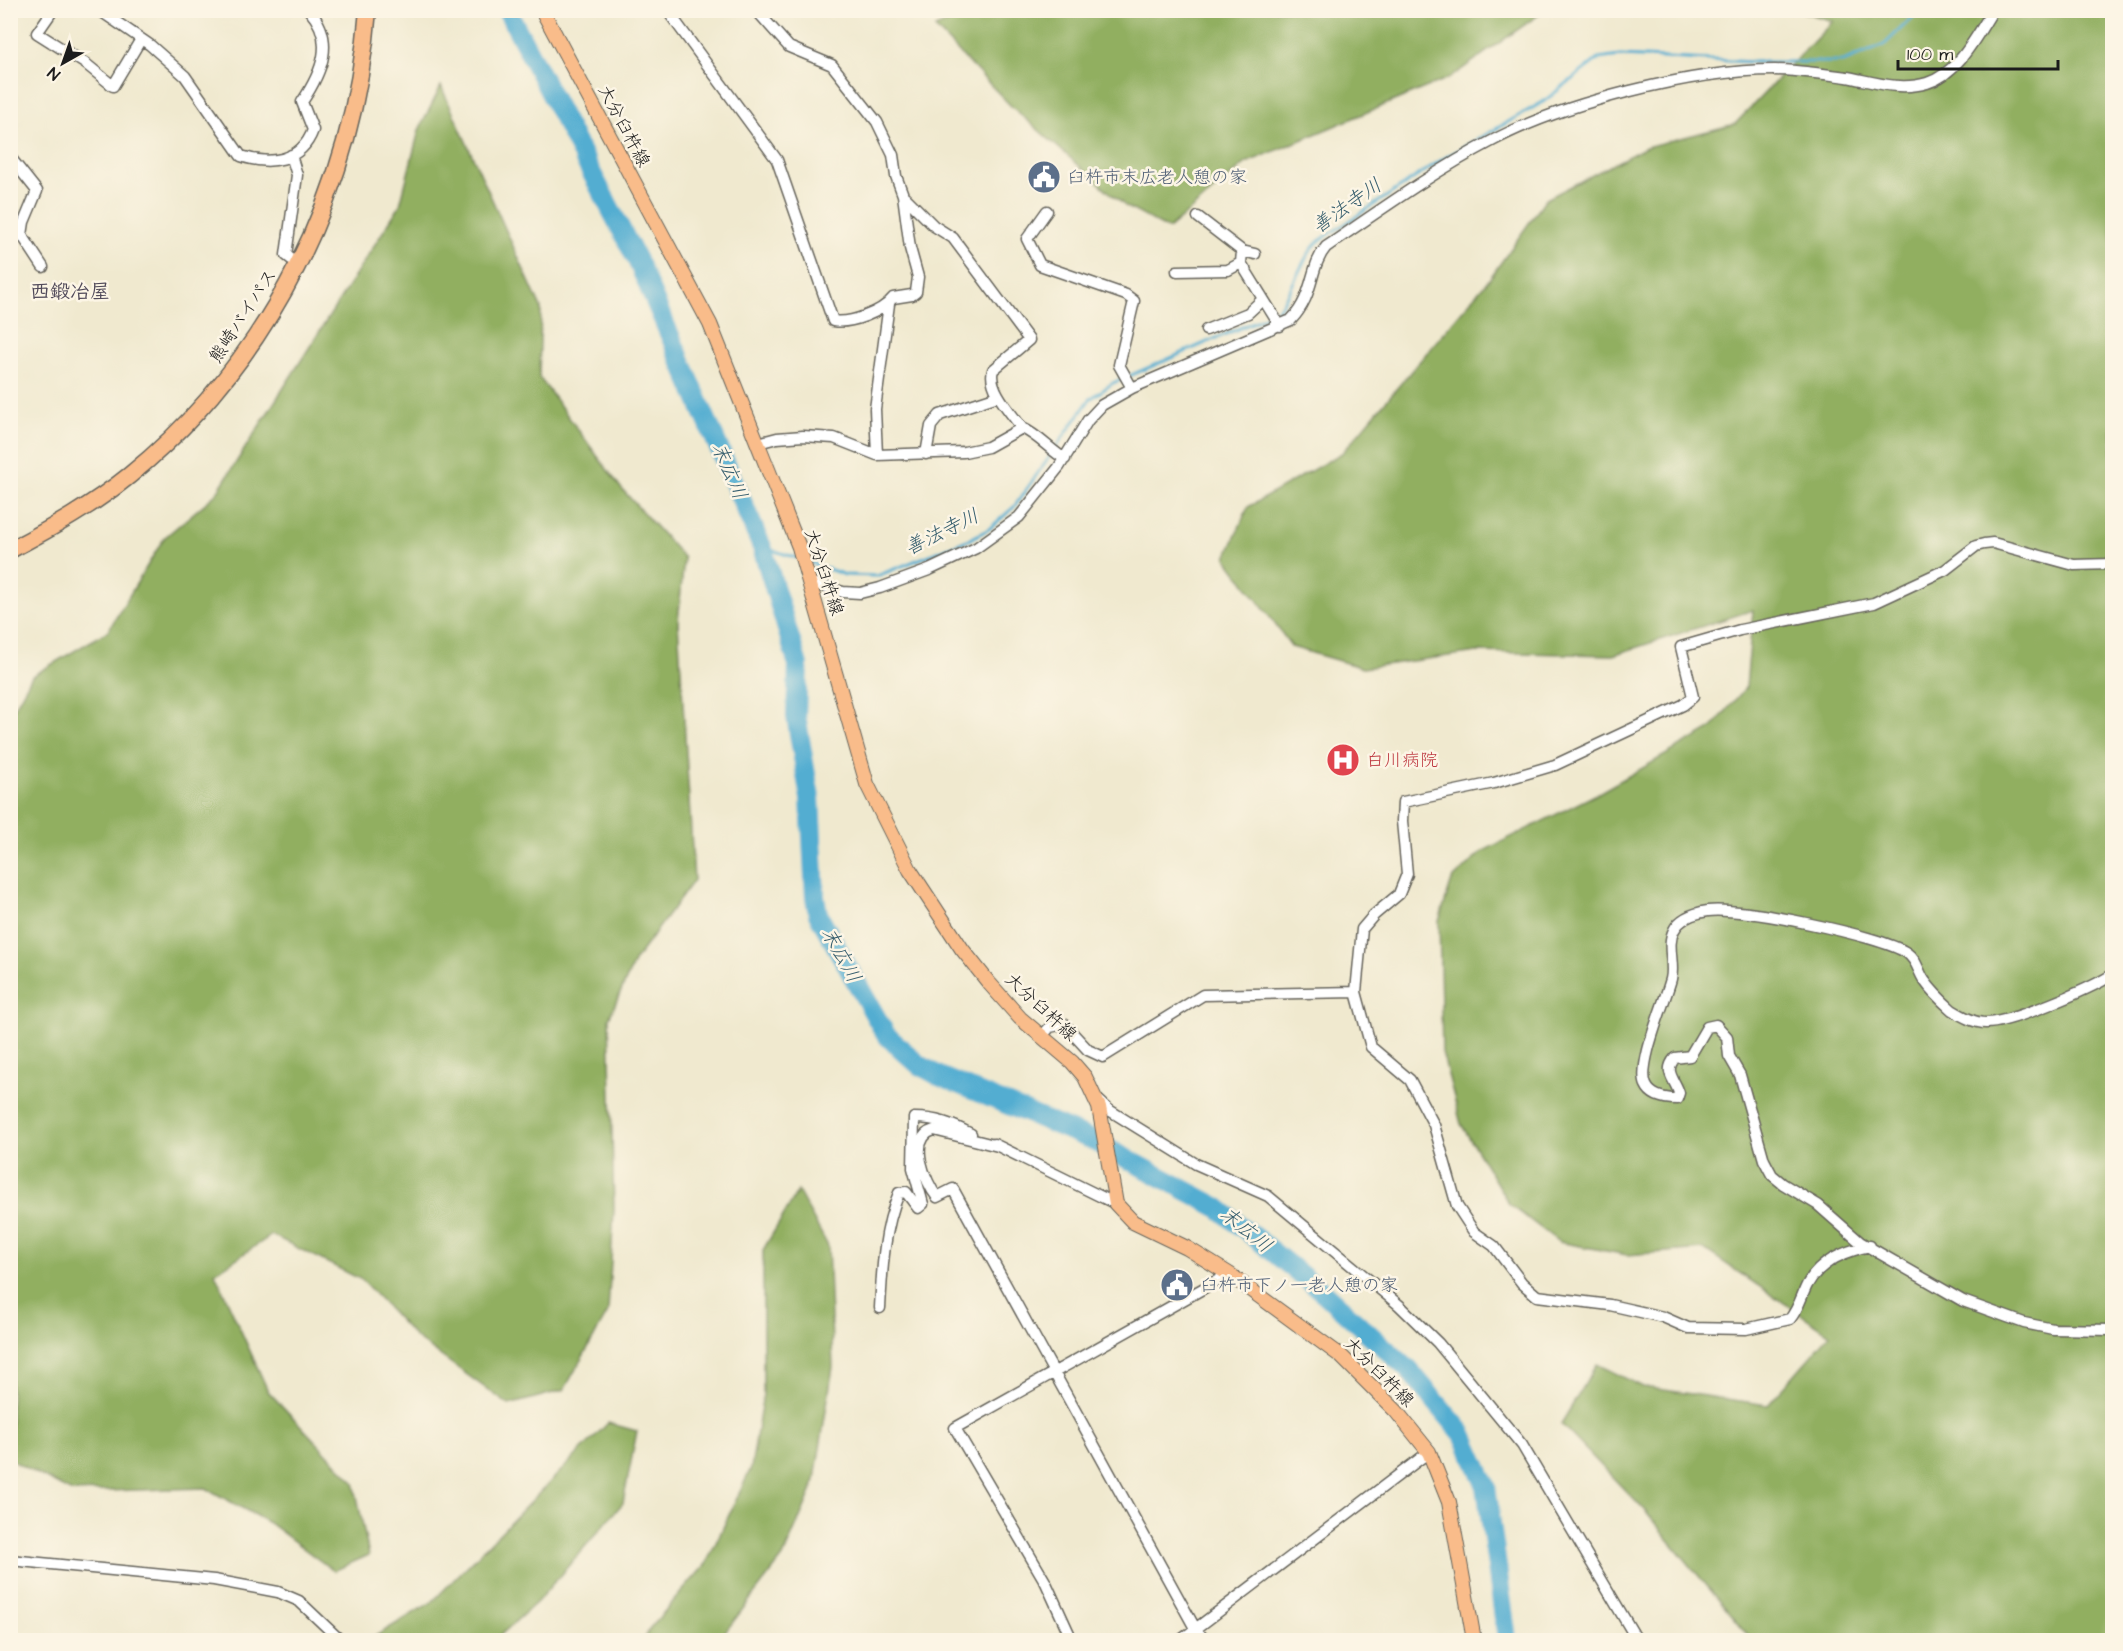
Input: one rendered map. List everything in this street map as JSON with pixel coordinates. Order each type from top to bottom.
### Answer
[{"type":"highway","name":"熊崎バイパス","points":[[10,550],[60,524],[129,476],[176,434],[228,377],[267,322],[299,265],[327,200],[349,136],[365,49],[368,10]]},
{"type":"main road","name":"大分臼杵線","points":[[542,10],[710,324],[799,547],[867,784],[910,870],[962,949],[1020,1018],[1078,1068],[1096,1098],[1101,1116],[1114,1199],[1133,1222],[1187,1248],[1229,1274],[1341,1356],[1396,1411],[1429,1452],[1449,1502],[1474,1641]]},
{"type":"street","points":[[53,10],[37,33],[86,64],[113,86],[141,39]]},
{"type":"street","points":[[99,10],[141,39],[185,76],[241,156],[267,163],[291,155],[302,146],[313,130],[302,102],[320,69],[324,31],[309,10]]},
{"type":"street","points":[[667,10],[777,160],[833,321],[855,319],[889,304]]},
{"type":"street","points":[[756,10],[789,47],[832,65],[864,103],[893,155],[896,176],[903,195],[918,283],[912,295],[893,298],[889,304],[875,409],[877,455]]},
{"type":"street","points":[[808,579],[843,592],[860,593],[929,570],[976,548],[1008,527],[1063,458],[1097,410],[1131,386],[1291,320],[1306,301],[1320,254],[1326,247],[1490,142],[1523,126],[1590,103],[1695,77],[1775,70],[1846,77],[1907,88],[1942,76],[1965,53],[1994,10]]},
{"type":"street","points":[[291,155],[297,175],[286,255],[299,265]]},
{"type":"street","points":[[10,156],[37,191],[24,222],[22,235],[43,267]]},
{"type":"street","points":[[903,195],[958,244],[1029,340],[993,370],[991,375],[998,396],[1022,428],[1032,432],[1045,447],[1063,458]]},
{"type":"street","points":[[1047,211],[1027,239],[1040,265],[1126,295],[1134,301],[1122,349],[1121,368],[1131,386]]},
{"type":"street","points":[[1198,217],[1242,250],[1255,254]]},
{"type":"street","points":[[1242,250],[1241,263],[1278,324]]},
{"type":"street","points":[[1177,271],[1228,270],[1241,263]]},
{"type":"street","points":[[1206,330],[1248,313],[1264,303]]},
{"type":"street","points":[[926,454],[931,426],[940,415],[998,396]]},
{"type":"street","points":[[758,443],[777,438],[803,436],[834,438],[877,455],[926,454],[980,450],[1022,428]]},
{"type":"street","points":[[1870,1246],[1845,1252],[1825,1264],[1808,1284],[1800,1305],[1790,1319],[1746,1329],[1688,1328],[1663,1317],[1610,1305],[1537,1296],[1522,1283],[1494,1246],[1474,1232],[1457,1206],[1434,1125],[1410,1080],[1371,1047],[1356,992],[1362,929],[1374,915],[1399,894],[1407,874],[1402,821],[1403,802],[1494,783],[1555,765],[1683,705],[1694,697],[1681,647],[1740,630],[1874,603],[1945,570],[1976,546],[1993,543],[2074,565],[2112,564]]},
{"type":"street","points":[[2112,975],[2082,991],[2008,1018],[1978,1022],[1952,1009],[1928,986],[1917,965],[1907,953],[1872,940],[1797,922],[1738,911],[1710,910],[1688,916],[1678,924],[1671,936],[1671,978],[1647,1054],[1644,1075],[1646,1087],[1655,1095],[1677,1099],[1679,1093],[1670,1075],[1670,1065],[1675,1058],[1690,1056],[1707,1027],[1716,1025],[1727,1036],[1729,1056],[1740,1075],[1764,1160],[1772,1174],[1796,1194],[1818,1205],[1860,1242],[1927,1282],[1989,1311],[2053,1329],[2112,1330]]},
{"type":"street","points":[[1042,1036],[1050,1027],[1064,1024],[1088,1050],[1103,1057],[1203,996],[1356,992]]},
{"type":"street","points":[[1096,1098],[1109,1110],[1196,1164],[1276,1202],[1390,1298],[1438,1343],[1522,1445],[1637,1641]]},
{"type":"street","points":[[880,1308],[882,1273],[899,1193],[906,1192],[918,1208],[923,1204],[913,1168],[914,1118],[931,1118],[949,1123],[1114,1199]]},
{"type":"street","points":[[998,1146],[934,1130],[925,1136],[919,1153],[922,1168],[937,1197],[953,1189],[1196,1630],[1205,1641]]},
{"type":"street","points":[[1072,1641],[1040,1573],[955,1428],[1229,1274]]},
{"type":"street","points":[[1181,1641],[1429,1452]]},
{"type":"street","points":[[10,1560],[214,1580],[278,1592],[299,1601],[340,1641]]},
{"type":"green space","points":[[978,10],[1544,11],[1451,77],[1246,163],[1168,229],[1125,206],[1011,106],[935,28]]},
{"type":"green space","points":[[1800,11],[2112,11],[2112,1640],[1752,1640],[1644,1510],[1561,1424],[1597,1364],[1643,1387],[1768,1405],[1830,1334],[1704,1249],[1627,1255],[1559,1242],[1509,1204],[1461,1124],[1442,1052],[1439,921],[1452,880],[1483,851],[1595,795],[1711,729],[1746,687],[1753,610],[1613,655],[1477,652],[1363,668],[1292,647],[1226,558],[1248,507],[1342,453],[1490,278],[1546,199],[1646,147],[1735,124],[1833,21]]},
{"type":"green space","points":[[441,86],[541,308],[539,377],[621,488],[684,558],[678,622],[694,880],[635,960],[609,1018],[614,1210],[608,1312],[564,1390],[509,1405],[416,1338],[362,1280],[272,1235],[215,1273],[268,1391],[354,1482],[369,1555],[334,1571],[269,1523],[206,1488],[72,1492],[11,1460],[11,714],[32,676],[108,631],[164,538],[216,494],[400,205],[419,130]]},
{"type":"green space","points":[[798,1191],[828,1246],[833,1367],[814,1485],[783,1557],[719,1640],[644,1640],[650,1628],[706,1564],[751,1468],[763,1394],[763,1250]]},
{"type":"green space","points":[[608,1423],[637,1431],[623,1503],[537,1602],[495,1640],[369,1640],[432,1602]]},
{"type":"waterway","name":"末広川","points":[[507,10],[638,262],[762,547],[798,665],[796,716],[810,798],[815,897],[818,914],[886,1035],[918,1064],[939,1076],[1090,1139],[1217,1207],[1325,1294],[1409,1370],[1463,1434],[1486,1486],[1507,1640]]},
{"type":"waterway","name":"善法寺川","points":[[1276,312],[1319,241],[1443,159],[1543,102],[1598,59],[1620,56],[1755,62],[1843,62],[1884,45],[1920,10]]},
{"type":"waterway","name":"善法寺川","points":[[809,562],[845,575],[877,576],[970,539],[989,529],[1014,507],[1090,399],[1113,383],[1270,315]]},
{"type":"waterway","name":"善法寺川","points":[[762,547],[797,558]]},
{"type":"place","name":"臼杵市末広老人憩の家","points":[[1044,177]]},
{"type":"place","name":"白川病院","points":[[1343,760]]},
{"type":"place","name":"臼杵市下ノ一老人憩の家","points":[[1177,1285]]},
{"type":"district","name":"西鍛冶屋","points":[[70,292]]}]
